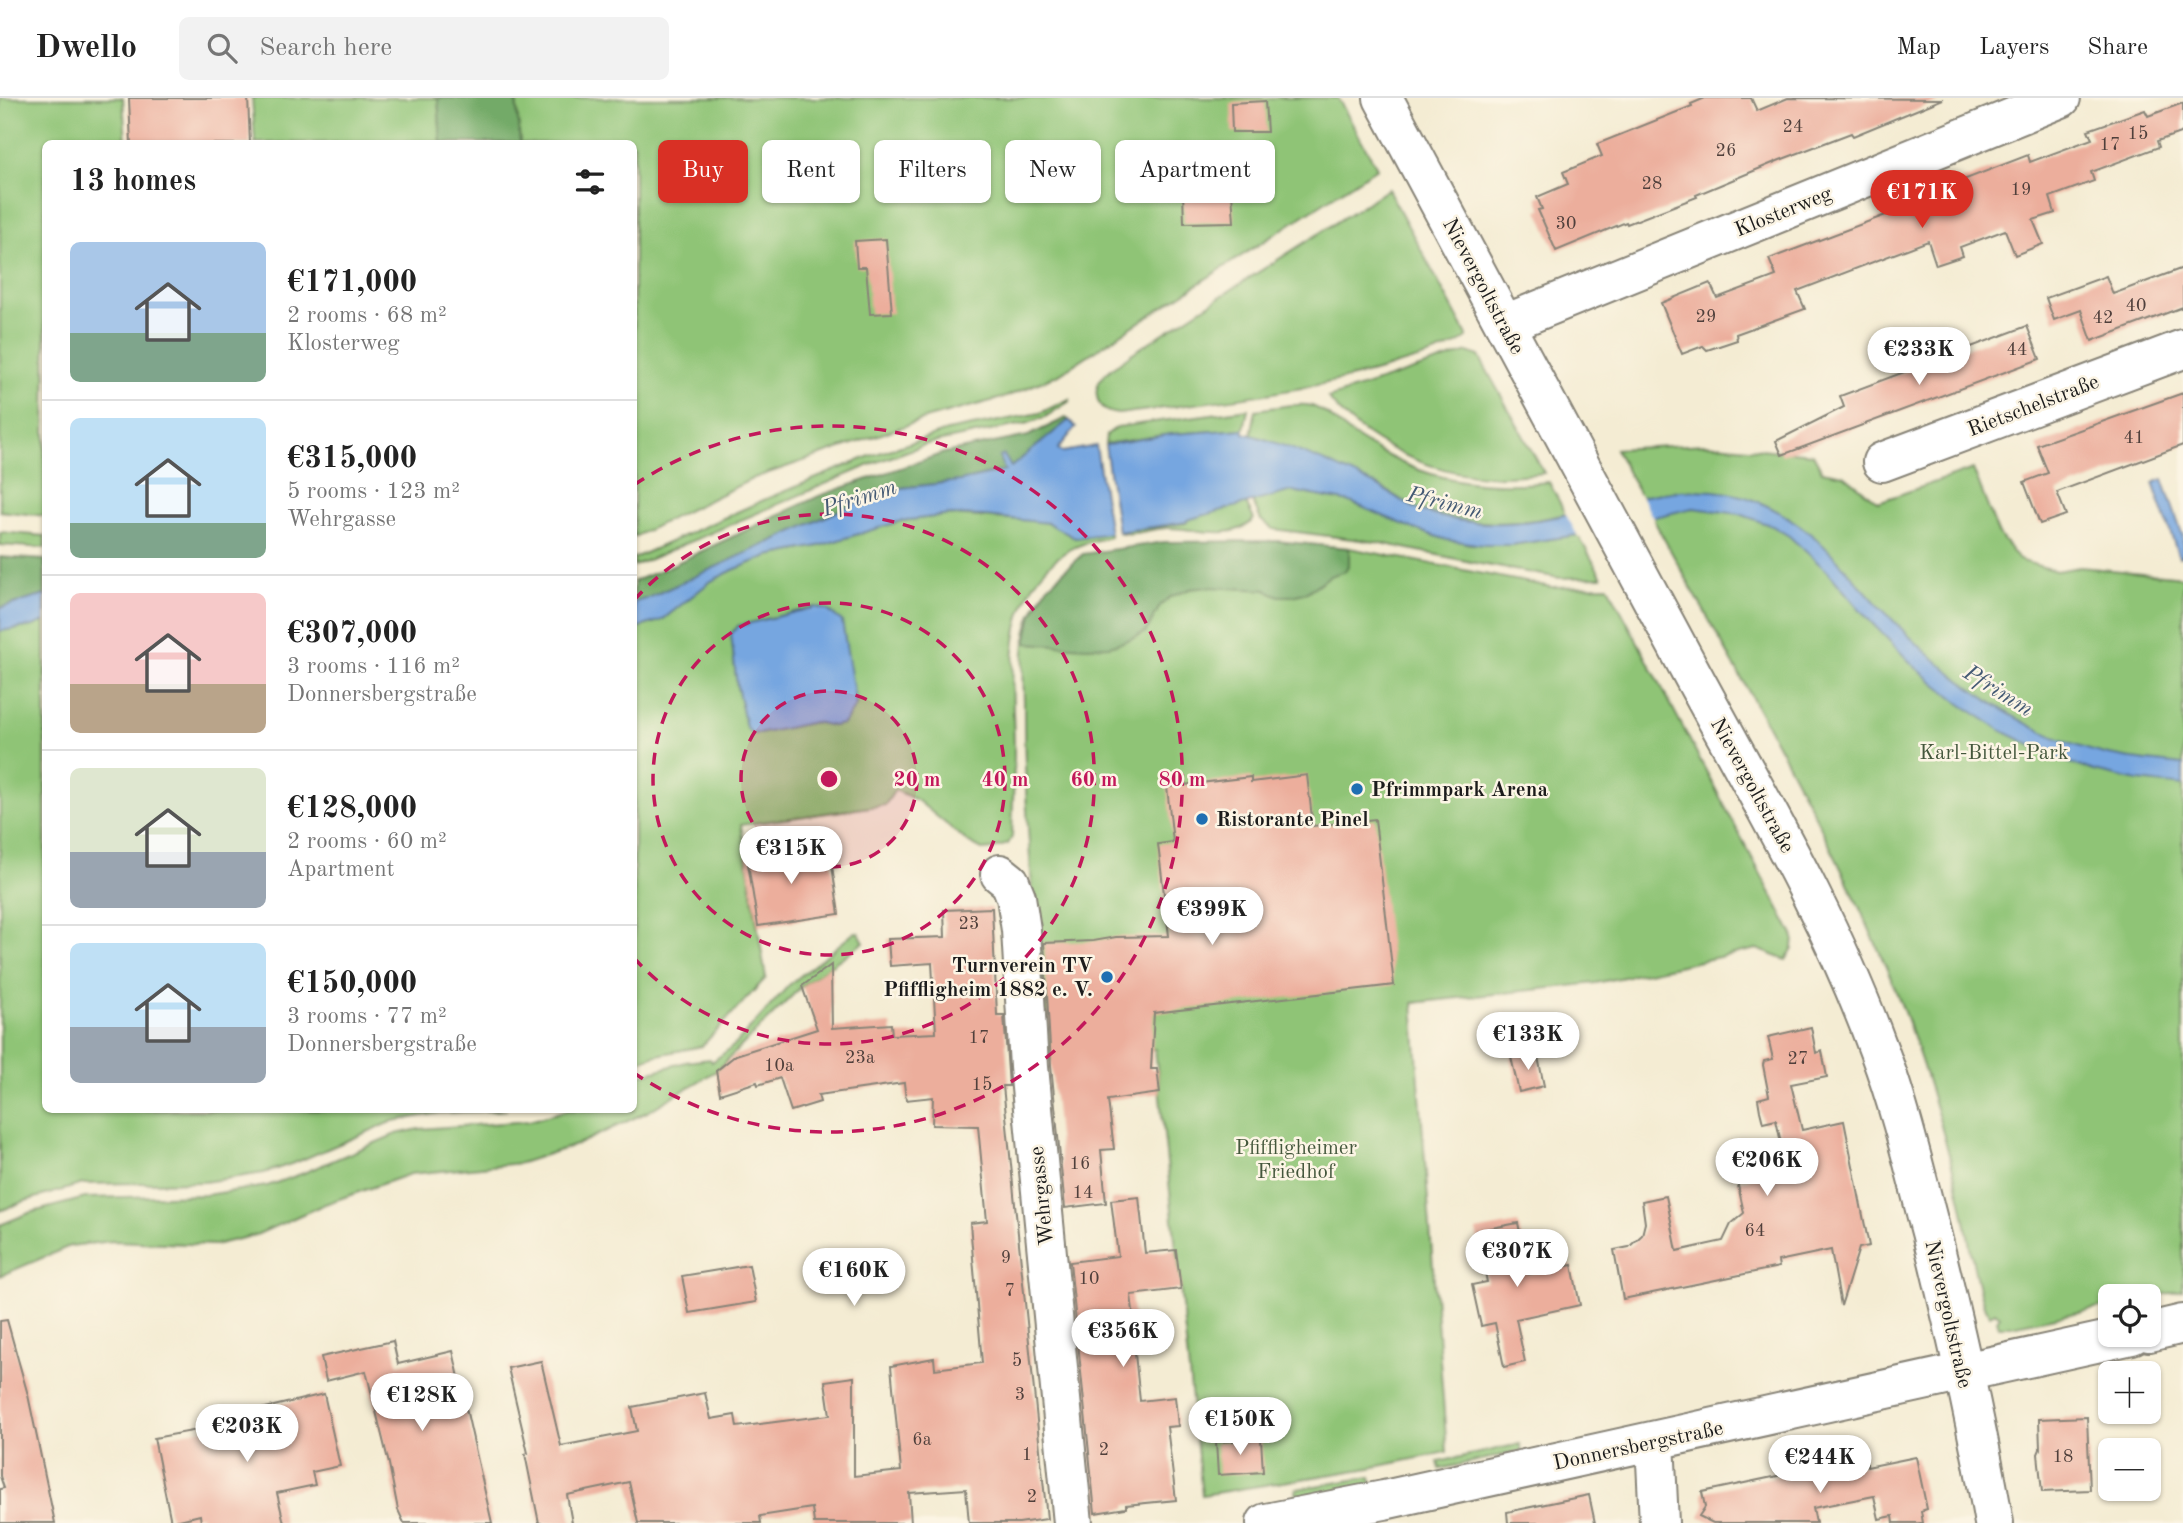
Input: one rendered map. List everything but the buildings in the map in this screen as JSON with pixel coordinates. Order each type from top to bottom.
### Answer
[{"type":"street","name":"Nievergoltstraße","points":[[1383,98],[1678,648],[1778,828],[1859,1000],[1880,1053],[1910,1152],[1943,1282],[1994,1523]]},
{"type":"street","name":"Klosterweg","points":[[1505,324],[2060,98]]},
{"type":"street","name":"Rietschelstraße","points":[[1882,462],[2183,349]]},
{"type":"street","name":"Wehrgasse","points":[[1000,874],[1010,882],[1016,897],[1021,930],[1029,1067],[1073,1523]]},
{"type":"street","points":[[2161,1329],[2183,1324]]},
{"type":"street","name":"Donnersbergstraße","points":[[1266,1523],[1384,1500],[2098,1343]]},
{"type":"street","points":[[1655,1441],[1659,1523]]},
{"type":"green space","points":[[0,98],[123,98],[126,140],[42,140],[42,516],[0,511]]},
{"type":"green space","points":[[252,98],[438,98],[441,140],[255,140]]},
{"type":"green space","points":[[438,98],[516,98],[520,140],[441,140]]},
{"type":"green space","points":[[516,98],[1338,98],[1377,168],[1059,374],[1006,397],[928,418],[754,478],[637,536],[637,140],[520,140]]},
{"type":"green space","points":[[1388,189],[1467,338],[1442,351],[1415,360],[1329,383],[1118,414],[1101,406],[1097,387],[1105,374],[1118,363]]},
{"type":"green space","points":[[1468,352],[1479,356],[1544,473],[1485,476],[1420,461],[1398,452],[1359,429],[1328,398]]},
{"type":"green space","points":[[1069,399],[1070,401],[1045,417],[1029,423],[927,444],[872,464],[637,565],[637,557],[870,456],[947,431],[1040,413]]},
{"type":"green space","points":[[1291,405],[1317,408],[1371,447],[1430,474],[1489,484],[1549,482],[1566,514],[1529,521],[1491,523],[1436,515],[1412,506],[1376,485],[1251,435],[1256,410]]},
{"type":"green space","points":[[1248,409],[1244,429],[1171,434],[1105,444],[1106,435],[1117,427]]},
{"type":"green space","points":[[1066,418],[1069,420],[1010,468],[1000,458],[1006,470],[960,481],[884,490],[637,601],[637,580],[819,496],[944,453],[1028,436]]},
{"type":"green space","name":"Karl-Bittel-Park","points":[[1706,444],[1813,454],[1822,471],[1844,475],[1878,502],[1973,469],[1998,533],[2019,560],[2056,571],[2080,567],[2183,577],[2183,1290],[2161,1295],[2161,1284],[2098,1284],[2098,1308],[2011,1326],[1999,1326],[1997,1320],[2000,1316],[1995,1312],[1990,1315],[1985,1309],[1961,1201],[1938,1115],[1911,1030],[1889,974],[1859,906],[1793,774],[1615,449]]},
{"type":"green space","points":[[1292,491],[1350,502],[1429,534],[1470,544],[1511,545],[1578,535],[1602,577],[1560,578],[1376,542],[1273,529],[1261,520],[1252,501]]},
{"type":"green space","points":[[1246,503],[1254,519],[1236,530],[1214,532],[1168,528],[1118,532],[1186,523],[1187,520]]},
{"type":"green space","points":[[950,515],[1048,523],[1075,538],[1110,533],[1110,537],[1069,550],[1044,571],[1029,592],[1020,615],[1013,667],[1012,837],[1008,844],[982,850],[969,843],[917,800],[895,790],[885,805],[741,825],[766,978],[702,1046],[637,1062],[637,628],[662,620],[711,581],[733,570],[768,556],[819,546],[901,521]],"holes":[[[816,607],[856,705],[847,719],[833,726],[814,722],[759,734],[751,733],[746,727],[737,686],[731,634],[738,626]]]},
{"type":"green space","points":[[0,532],[42,536],[42,548],[0,545]]},
{"type":"green space","points":[[1277,541],[1349,548],[1349,564],[1345,571],[1330,576],[1307,592],[1293,596],[1279,596],[1266,590],[1208,587],[1190,589],[1170,597],[1160,606],[1146,632],[1109,646],[1026,643],[1032,615],[1047,587],[1083,554],[1164,542]]},
{"type":"green space","name":"Pfrimmpark Arena","points":[[1349,548],[1551,587],[1608,586],[1794,937],[1793,948],[1786,960],[1757,949],[1596,983],[1413,1003],[1447,1452],[1370,1468],[1202,1495],[1155,1049],[1045,1061],[1026,797],[1024,649],[1028,625],[1042,596],[1060,574],[1083,554],[1349,564]]},
{"type":"green space","points":[[0,557],[42,560],[42,596],[0,608]]},
{"type":"green space","points":[[42,622],[42,1113],[439,1113],[393,1121],[297,1162],[264,1173],[204,1182],[83,1184],[0,1211],[0,631]]},
{"type":"green space","points":[[855,932],[859,933],[864,942],[802,986],[716,1071],[647,1112],[576,1145],[521,1163],[410,1174],[325,1204],[256,1235],[214,1245],[113,1241],[70,1246],[0,1276],[0,1225],[29,1213],[85,1198],[205,1195],[267,1186],[396,1134],[419,1129],[529,1121],[557,1113],[637,1113],[637,1076],[685,1062],[710,1059],[712,1062],[736,1044],[789,985]]},
{"type":"green space","points":[[1520,1444],[1522,1451],[1440,1469],[1438,1462]]},
{"type":"green space","points":[[1371,1477],[1372,1486],[1297,1500],[1296,1489]]},
{"type":"water","points":[[1069,420],[1076,427],[1058,449],[1063,452],[1096,446],[1110,533],[1075,538],[1048,523],[984,516],[950,515],[901,521],[819,546],[768,556],[733,570],[711,581],[662,620],[637,628],[637,601],[884,490],[960,481],[1005,471],[999,457],[1004,455],[1011,467]]},
{"type":"water","points":[[1244,429],[1244,433],[1328,463],[1381,488],[1417,509],[1472,522],[1537,520],[1665,493],[1697,490],[1728,493],[1759,502],[1780,512],[1813,536],[1905,632],[1983,697],[2012,716],[2073,744],[2114,756],[2183,765],[2183,786],[2138,781],[2094,771],[2062,760],[2002,731],[1962,705],[1915,667],[1827,571],[1789,536],[1772,526],[1740,514],[1693,508],[1578,535],[1511,545],[1484,545],[1447,540],[1350,502],[1292,491],[1187,522],[1118,532],[1105,445],[1171,434]]},
{"type":"water","points":[[2163,479],[2183,537],[2183,556],[2179,557],[2153,483]]},
{"type":"water","points":[[42,596],[42,622],[0,631],[0,608]]},
{"type":"water","points":[[816,607],[827,610],[842,621],[856,705],[843,724],[833,726],[814,722],[759,734],[751,733],[746,727],[737,686],[731,634],[738,626]]},
{"type":"pier","points":[[1640,494],[1654,520],[1579,538],[1564,511]]},
{"type":"place","name":"Pfrimmpark Arena","points":[[1357,789]]},
{"type":"place","name":"Ristorante Pinel","points":[[1202,819]]},
{"type":"place","name":"Turnverein TV Pfiffligheim 1882 e. V.","points":[[1107,977]]},
{"type":"water label","name":"Pfrimm","points":[[859,497]]},
{"type":"water label","name":"Pfrimm","points":[[1445,502]]},
{"type":"water label","name":"Pfrimm","points":[[1999,690]]},
{"type":"park label","name":"Pfiffligheimer Friedhof","points":[[1296,1159]]}]
